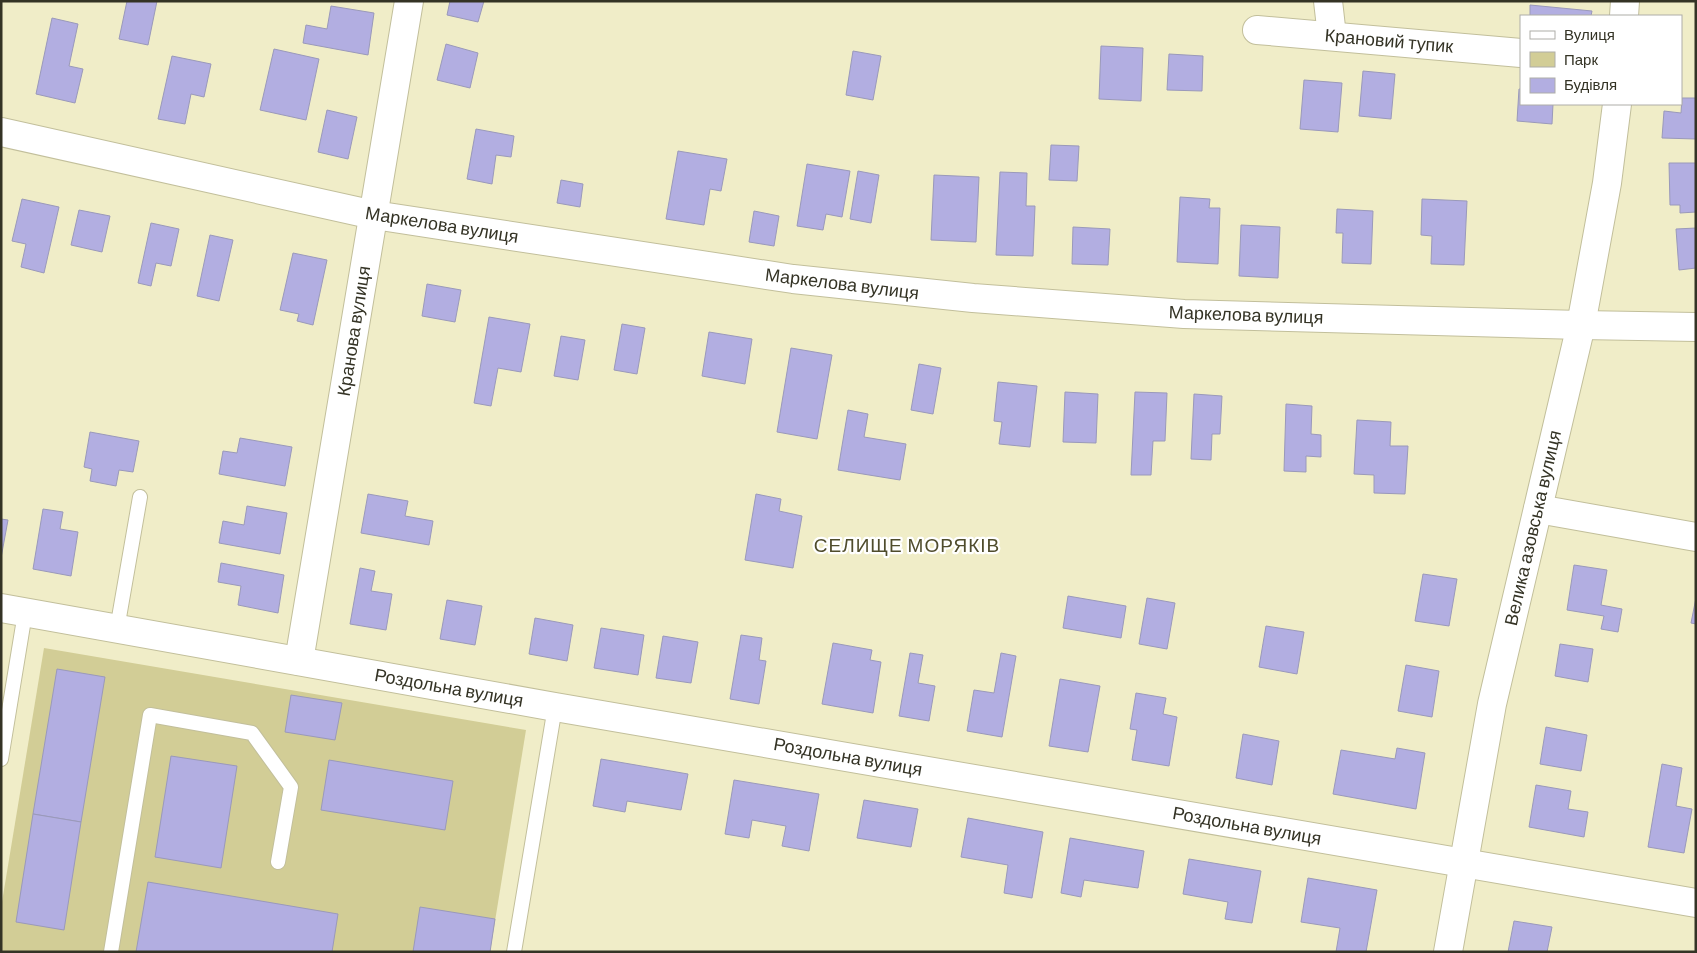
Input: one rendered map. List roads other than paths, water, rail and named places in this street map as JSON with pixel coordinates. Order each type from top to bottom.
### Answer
[{"type":"street","name":"Кранова вулиця","points":[[299,661],[409,1]]},
{"type":"street","points":[[1328,1],[1332,36]]},
{"type":"street","points":[[1624,15],[1625,1]]},
{"type":"street","name":"Крановий тупик","points":[[1257,30],[1520,53]]},
{"type":"street","name":"Велика азовська вулиця","points":[[1448,952],[1492,704],[1581,325],[1607,183],[1617,105]]},
{"type":"street","name":"Маркелова вулиця","points":[[1,132],[374,215],[793,279],[973,298],[1184,314],[1696,327]]},
{"type":"street","points":[[1538,509],[1696,537]]},
{"type":"street","name":"Роздольна вулиця","points":[[13,610],[555,707],[1696,903]]},
{"type":"lane","points":[[117,629],[140,497]]},
{"type":"lane","points":[[1,759],[13,610]]},
{"type":"lane","points":[[514,952],[555,707]]},
{"type":"lane","points":[[111,952],[150,716],[252,733],[291,787],[278,862]]},
{"type":"district","name":"СЕЛИЩЕ МОРЯКІВ","points":[[907,545]]}]
